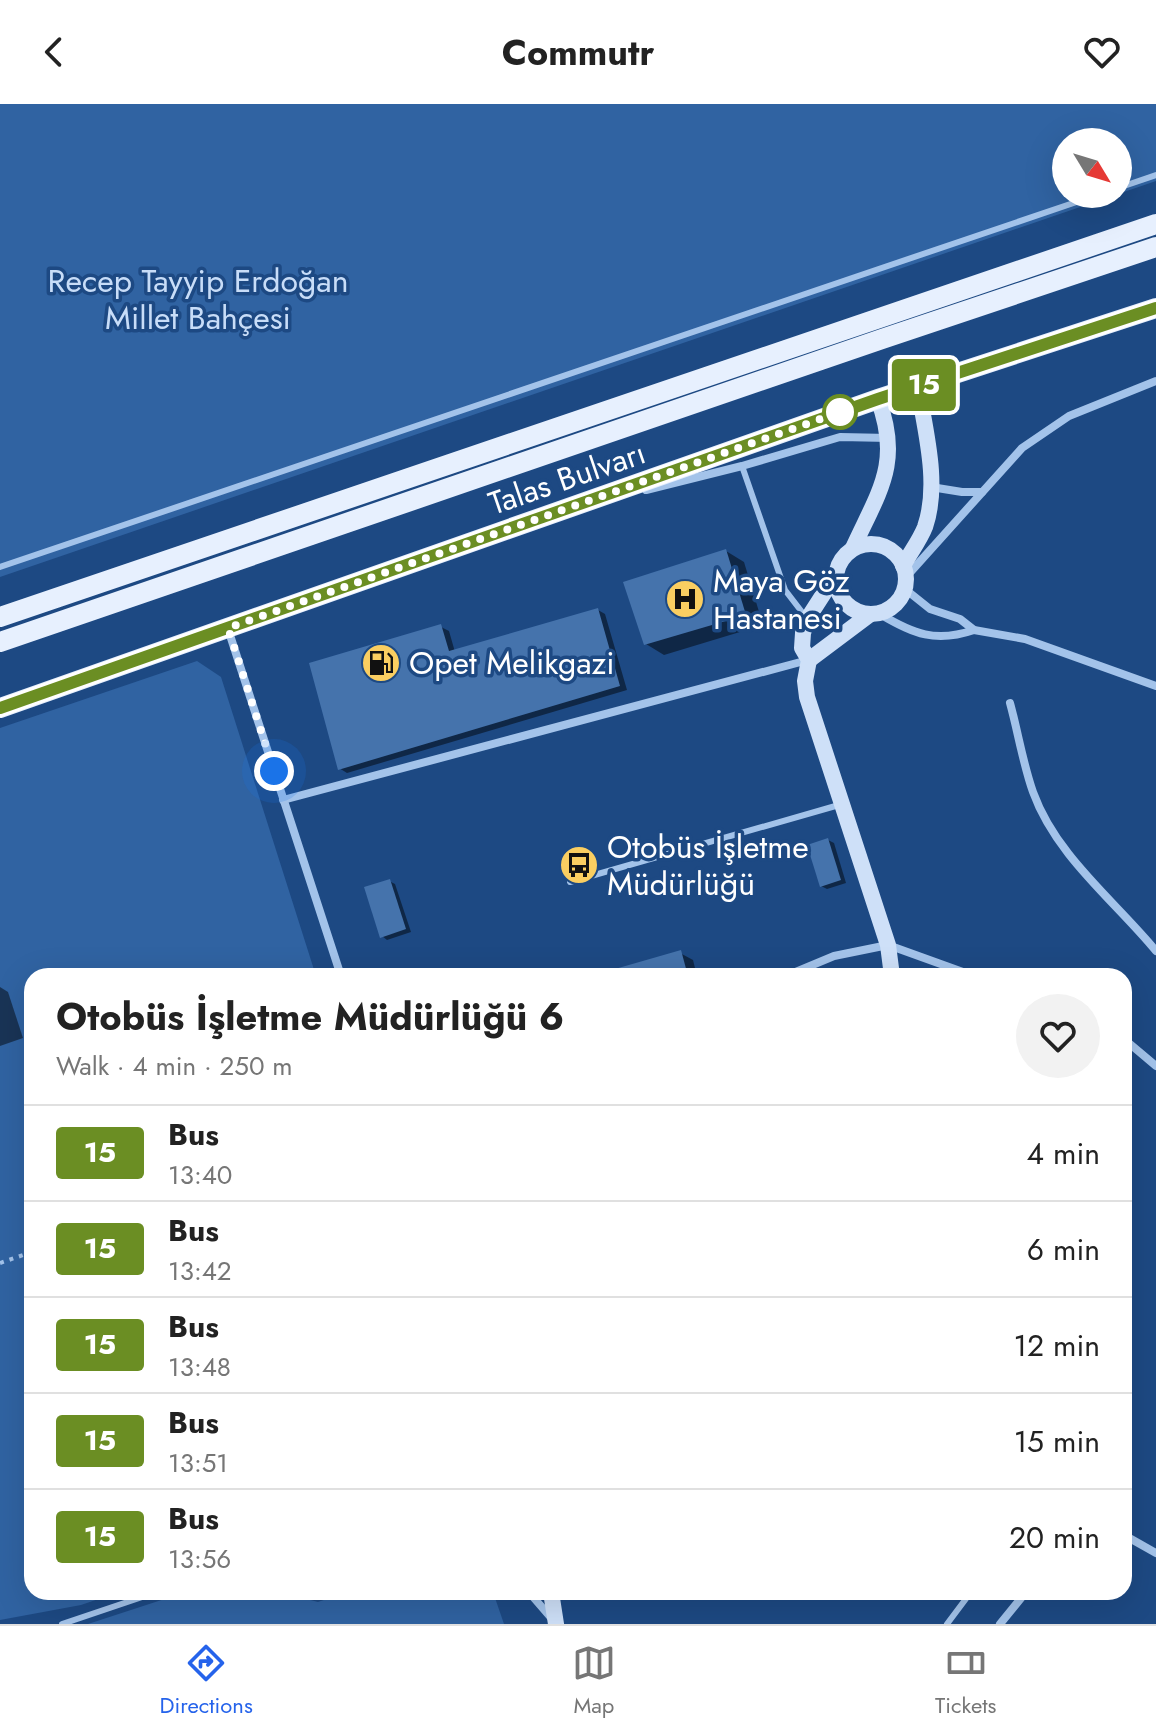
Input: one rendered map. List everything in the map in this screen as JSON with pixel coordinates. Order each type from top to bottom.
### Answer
[{"type":"main road","points":[[0,617],[1156,224]]},
{"type":"main road","name":"Talas Bulvarı","points":[[0,642],[1156,247]]},
{"type":"main road","name":"Talas Bulvarı","points":[[0,708],[878,399],[1156,308]]},
{"type":"street","points":[[905,578],[1022,448],[1045,431],[1095,404],[1156,381]]},
{"type":"street","points":[[283,800],[809,660],[875,614],[891,608],[925,528],[930,505],[918,387]]},
{"type":"street","points":[[878,399],[890,438],[885,477],[853,548],[838,565],[835,576],[808,618],[802,648],[809,660],[805,681],[807,697],[888,945],[891,968]]},
{"type":"street","points":[[560,512],[742,466],[840,437],[890,438]]},
{"type":"street","points":[[930,487],[982,492]]},
{"type":"street","points":[[853,548],[876,544],[888,548],[905,578],[930,609],[960,619],[974,630],[1025,639],[1156,686]]},
{"type":"street","points":[[835,576],[836,587],[847,606],[875,614],[908,630],[954,637],[974,630]]},
{"type":"street","points":[[228,628],[338,968]]},
{"type":"street","points":[[1010,703],[1033,792],[1052,829],[1081,867],[1156,951]]},
{"type":"street","points":[[805,968],[834,956],[888,945],[952,968]]},
{"type":"street","points":[[1132,1046],[1156,1066]]},
{"type":"street","points":[[1132,1540],[1156,1553]]},
{"type":"street","points":[[536,1600],[556,1624]]},
{"type":"street","points":[[552,1600],[556,1624]]},
{"type":"street","points":[[1000,1624],[1020,1600]]},
{"type":"lane","points":[[1132,183],[1156,175]]},
{"type":"lane","points":[[0,567],[1059,208]]},
{"type":"lane","points":[[742,466],[785,590],[808,618]]},
{"type":"lane","points":[[570,882],[843,804]]},
{"type":"lane","points":[[62,1624],[133,1600]]},
{"type":"lane","points":[[947,1624],[965,1600]]},
{"type":"path","points":[[0,1263],[24,1255]]},
{"type":"green space","name":"Recep Tayyip Erdoğan Millet Bahçesi","points":[[0,104],[1156,104],[1156,181],[1132,189],[1132,128],[1052,128],[1052,208],[1077,208],[0,577]]},
{"type":"green space","points":[[197,661],[221,677],[313,968],[24,968],[24,1600],[96,1600],[0,1620],[0,728]]},
{"type":"green space","points":[[162,1600],[496,1600],[504,1624],[88,1624]]},
{"type":"building","name":"Maya Göz Hastanesi","points":[[726,549],[746,615],[644,645],[623,582]]},
{"type":"building","points":[[598,608],[620,686],[338,770],[309,663],[441,624],[449,651]]},
{"type":"building","points":[[828,838],[841,880],[820,887],[807,845]]},
{"type":"building","points":[[390,879],[406,929],[380,938],[364,887]]},
{"type":"building","points":[[681,950],[686,968],[618,968]]},
{"type":"bus line","name":"15","points":[[0,708],[878,399],[1156,308]]},
{"type":"place","name":"Maya Göz Hastanesi","points":[[685,599]]},
{"type":"place","name":"Opet Melikgazi","points":[[381,663]]},
{"type":"place","name":"Otobüs İşletme Müdürlüğü","points":[[579,865]]},
{"type":"route","points":[[274,771],[228,628],[849,409],[840,412]]}]
